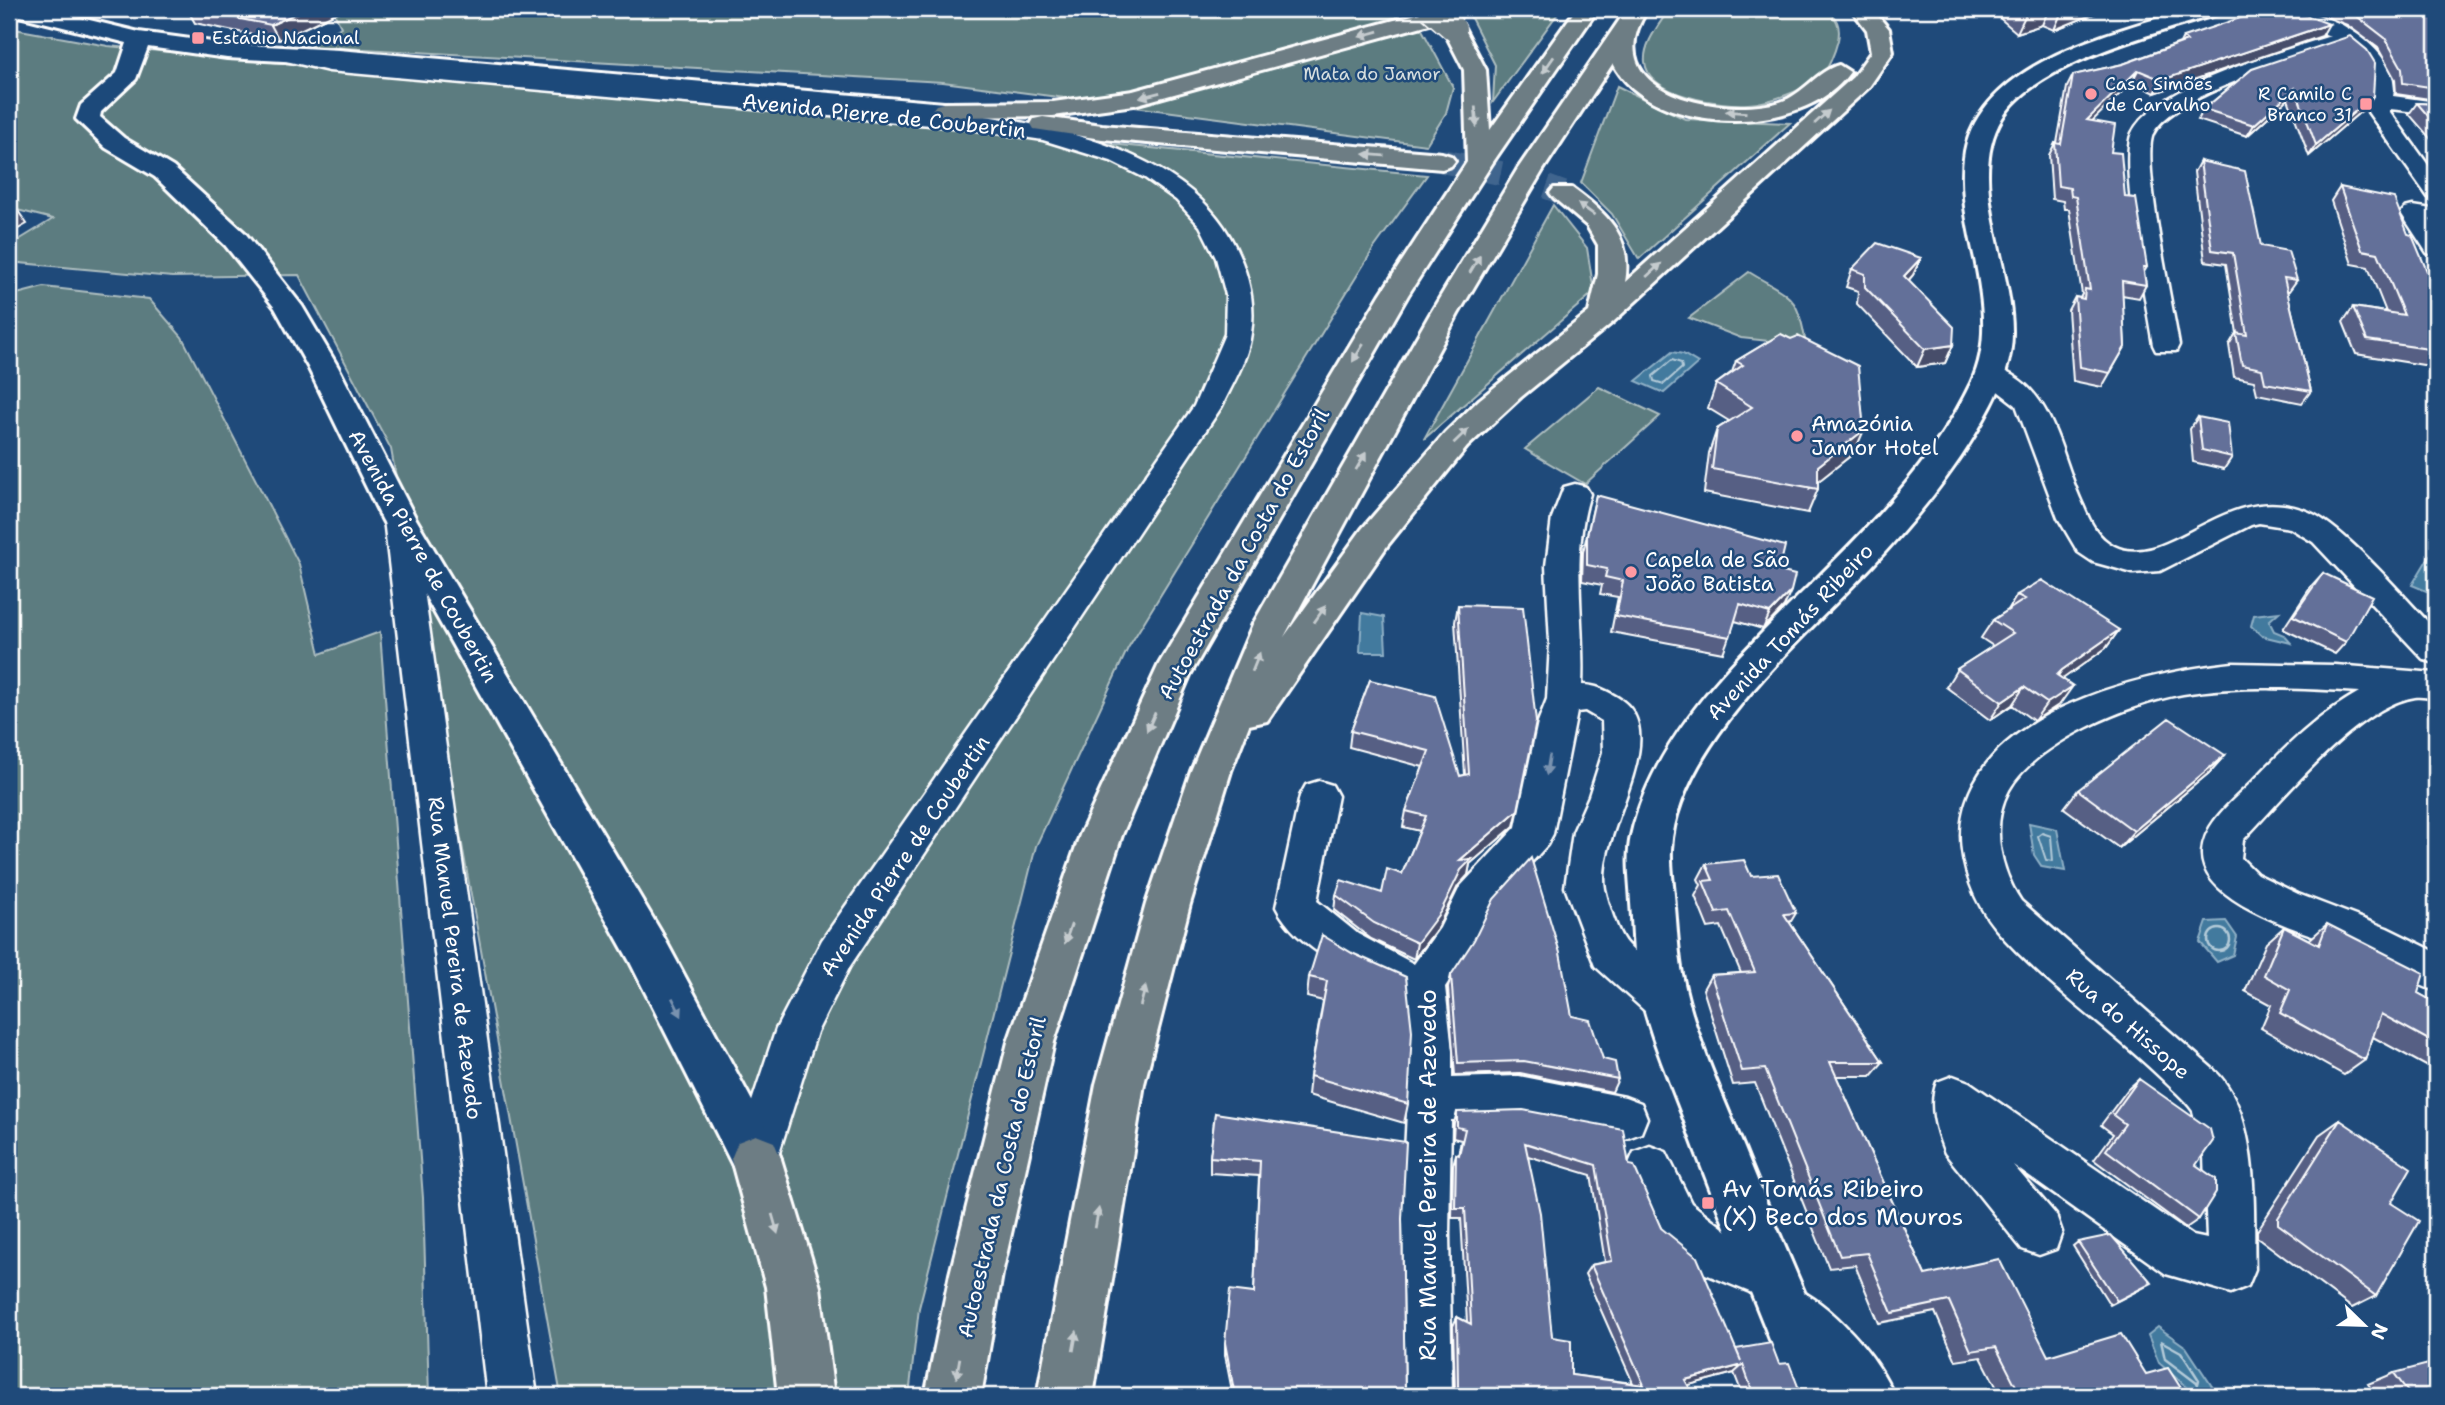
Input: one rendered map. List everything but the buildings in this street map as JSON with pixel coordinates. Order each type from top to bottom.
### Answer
[{"type":"highway","points":[[1431,9],[1456,19],[1475,70],[1480,162]]},
{"type":"highway","name":"Autoestrada da Costa do Estoril","points":[[953,1396],[976,1274],[1031,1042],[1101,835],[1172,674],[1350,367],[1480,162],[1587,9]]},
{"type":"highway","points":[[1631,17],[1624,63],[1635,80],[1672,102],[1745,113],[1783,109],[1818,93],[1854,46],[1852,22],[1837,9]]},
{"type":"highway","points":[[1211,771],[1360,558],[1422,477],[1458,438],[1512,388],[1604,316],[1861,82],[1882,52],[1878,29],[1861,9]]},
{"type":"highway","points":[[1065,1396],[1120,1084],[1168,904],[1211,771],[1271,624],[1316,540],[1530,170],[1631,17]]},
{"type":"highway","points":[[944,110],[1053,109],[1134,99],[1456,19]]},
{"type":"highway","points":[[944,110],[1102,132],[1442,161]]},
{"type":"highway","points":[[1563,193],[1598,218],[1611,241],[1614,271],[1604,316]]},
{"type":"highway","points":[[756,1159],[793,1287],[806,1396]]},
{"type":"street","name":"Avenida Pierre de Coubertin","points":[[19,9],[139,39],[289,56],[339,57],[944,110]]},
{"type":"street","name":"Avenida Tomás Ribeiro","points":[[1820,1396],[1726,1167],[1660,979],[1651,883],[1651,839],[1667,789],[1699,731],[1765,654],[1915,499],[1961,434],[1991,375],[1997,338],[1996,294],[1985,244],[1976,169],[1979,139],[1994,112],[2010,92],[2034,76],[2093,49],[2210,9]]},
{"type":"street","points":[[2279,9],[2296,13],[2346,37],[2379,62],[2385,83],[2379,112],[2432,182]]},
{"type":"street","points":[[2166,345],[2142,190],[2138,149],[2142,132],[2159,115],[2199,88],[2346,37]]},
{"type":"street","name":"Avenida Pierre de Coubertin","points":[[139,39],[136,56],[121,86],[89,110],[88,120],[115,143],[164,172],[235,239],[288,306],[323,367],[398,519],[645,946],[756,1159]]},
{"type":"street","name":"Avenida Pierre de Coubertin","points":[[289,56],[329,65],[935,118],[1048,134],[1113,154],[1184,194],[1200,211],[1227,252],[1239,299],[1238,334],[1208,406],[836,953],[797,1029],[756,1159]]},
{"type":"street","points":[[2382,101],[2436,108]]},
{"type":"street","points":[[2424,214],[2413,213],[2436,248]]},
{"type":"street","points":[[1991,375],[2022,394],[2030,404],[2078,528],[2098,550],[2116,558],[2147,564],[2160,560],[2240,518],[2259,513],[2298,519],[2325,535],[2436,651]]},
{"type":"street","name":"Rua Manuel Pereira de Azevedo","points":[[1429,1389],[1425,1234],[1431,1051],[1424,984],[1454,940],[1474,899],[1534,834],[1556,722],[1564,699],[1567,643],[1562,566],[1567,519],[1575,494]]},
{"type":"street","name":"Rua Manuel Pereira de Azevedo","points":[[398,519],[512,1396]]},
{"type":"street","name":"Rua do Hissope","points":[[2039,1232],[1961,1138],[1953,1097],[2183,1256],[2231,1269],[2225,1145],[2210,1098],[2150,1038],[2061,965],[2008,914],[1993,889],[1983,861],[1979,836],[1980,813],[2002,768],[2072,718],[2123,696],[2178,681],[2205,677],[2276,675],[2425,685]]},
{"type":"street","points":[[2425,685],[2363,703],[2338,721],[2230,830],[2221,846],[2222,863],[2235,879],[2256,894],[2360,934],[2436,973]]},
{"type":"street","points":[[1564,699],[1591,698],[1619,715],[1621,752],[1608,796],[1592,832],[1585,887],[1609,953],[1669,1006]]},
{"type":"street","points":[[1319,796],[1296,907],[1328,937],[1372,965],[1424,984]]},
{"type":"street","points":[[1430,1100],[1518,1097],[1625,1118]]},
{"type":"street","points":[[1650,1168],[1674,1220],[1720,1256],[1778,1290],[1854,1372],[1869,1396]]},
{"type":"green space","name":"Mata do Jamor","points":[[332,9],[1411,9],[1453,87],[1446,113],[1426,145],[943,82],[310,46],[341,27]]},
{"type":"green space","points":[[1483,9],[1561,9],[1493,102],[1495,65],[1469,14]]},
{"type":"green space","points":[[1669,9],[1825,9],[1837,22],[1838,40],[1831,61],[1822,75],[1794,92],[1748,104],[1704,101],[1672,91],[1649,74],[1645,62],[1647,48]]},
{"type":"green space","points":[[9,28],[108,46],[1427,175],[1374,248],[1128,648],[1036,846],[919,1308],[909,1396],[561,1396],[391,449],[299,275],[172,277],[9,262],[9,246],[53,219],[9,208]]},
{"type":"green space","points":[[1617,86],[1685,119],[1790,123],[1639,259],[1612,214],[1581,183]]},
{"type":"green space","points":[[1553,205],[1587,248],[1594,292],[1424,439]]},
{"type":"green space","points":[[1749,272],[1783,293],[1796,306],[1806,345],[1741,338],[1689,318]]},
{"type":"green space","points":[[44,287],[149,299],[182,337],[299,564],[320,654],[380,632],[423,1198],[429,1396],[9,1396],[9,296]]},
{"type":"green space","points":[[1599,387],[1660,416],[1585,484],[1525,449]]},
{"type":"water","points":[[1672,352],[1683,354],[1698,363],[1664,393],[1636,381]]},
{"type":"water","points":[[2430,555],[2436,558],[2436,595],[2412,585]]},
{"type":"water","points":[[2279,612],[2269,621],[2274,631],[2284,635],[2291,643],[2262,636],[2251,626],[2254,615]]},
{"type":"water","points":[[1362,613],[1384,617],[1386,652],[1360,652]]},
{"type":"water","points":[[2029,823],[2057,829],[2065,871],[2042,867],[2034,855]]},
{"type":"water","points":[[2226,921],[2237,937],[2233,955],[2217,962],[2200,942],[2207,922]]},
{"type":"water","points":[[2158,1327],[2186,1347],[2215,1391],[2197,1396],[2159,1363],[2148,1335]]},
{"type":"tunnel","points":[[1442,161],[1519,177],[1563,193]]},
{"type":"place","name":"Estádio Nacional","points":[[198,38]]},
{"type":"place","name":"Casa Simões de Carvalho","points":[[2091,94]]},
{"type":"place","name":"R Camilo C Branco 31","points":[[2366,104]]},
{"type":"place","name":"Amazónia Jamor Hotel","points":[[1797,436]]},
{"type":"place","name":"Capela de São João Batista","points":[[1631,572]]},
{"type":"place","name":"Av Tomás Ribeiro (X) Beco dos Mouros","points":[[1708,1203]]}]
